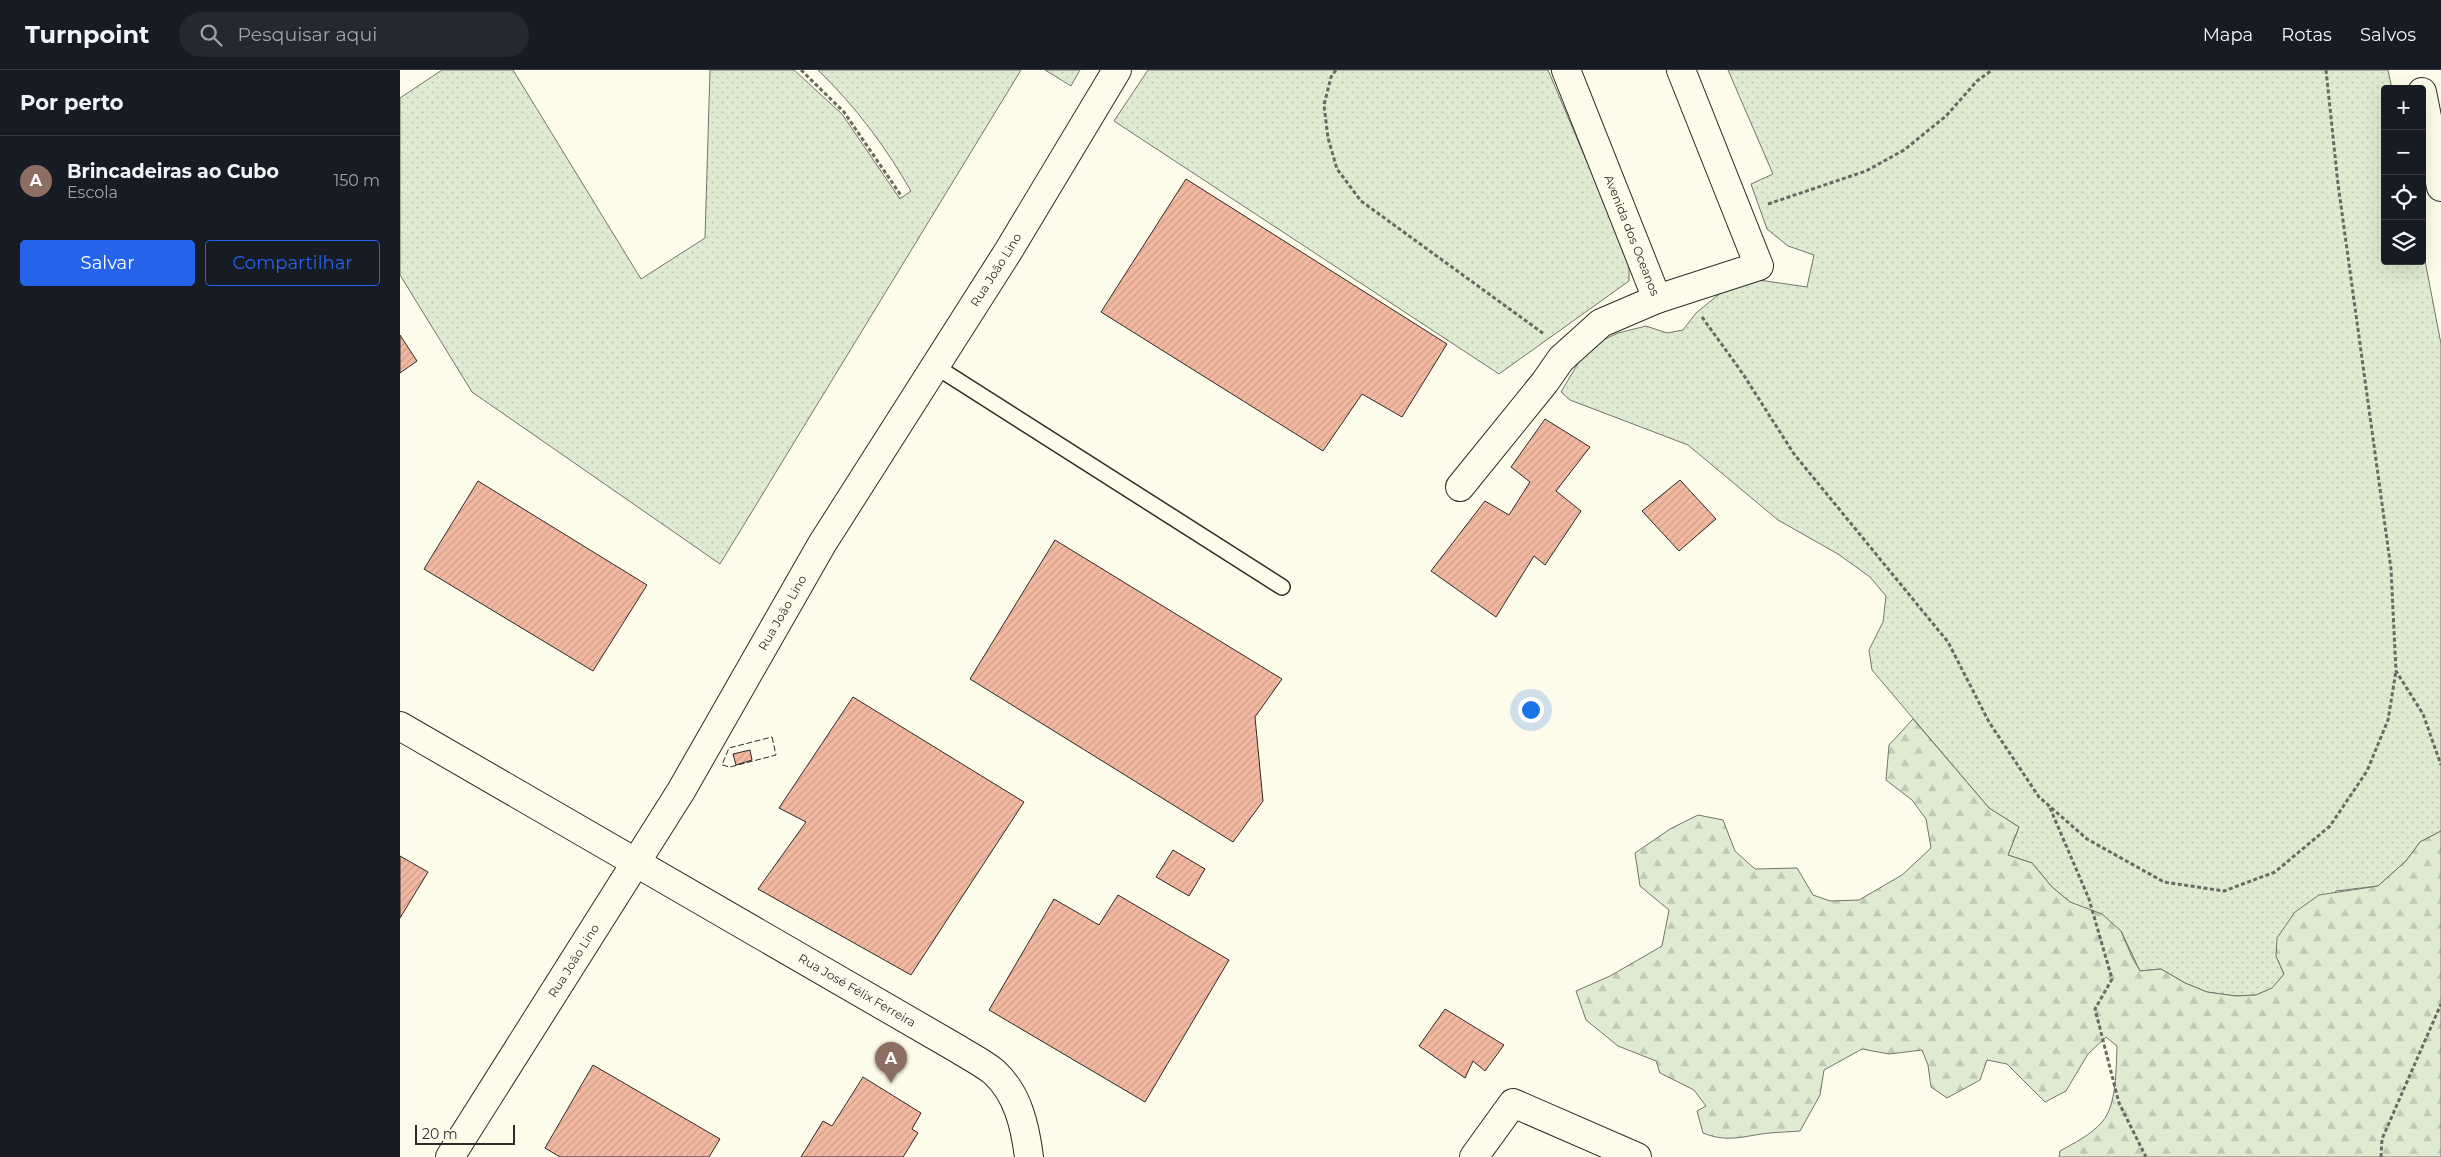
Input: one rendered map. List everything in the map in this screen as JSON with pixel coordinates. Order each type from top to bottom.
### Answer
[{"type":"main road","name":"Rua João Lino","points":[[450,1157],[681,791],[822,544],[1009,250],[1117,70]]},
{"type":"main road","name":"Avenida dos Oceanos","points":[[1566,70],[1657,299],[1759,266],[1682,70]]},
{"type":"main road","points":[[2418,70],[2421,85]]},
{"type":"main road","points":[[2426,110],[2441,187]]},
{"type":"main road","points":[[1460,487],[1568,352],[1600,323],[1657,299]]},
{"type":"main road","name":"Rua José Félix Ferreira","points":[[400,726],[958,1049],[994,1072],[1010,1091],[1021,1114],[1029,1157]]},
{"type":"main road","points":[[1474,1157],[1512,1102],[1637,1157]]},
{"type":"lane","points":[[935,366],[1282,588]]},
{"type":"path","points":[[800,70],[844,112],[902,197]]},
{"type":"path","points":[[1336,70],[1331,77],[1324,105],[1328,138],[1337,169],[1361,201],[1568,352]]},
{"type":"path","points":[[1739,214],[1866,171],[1904,150],[1946,116],[1977,81],[1992,70]]},
{"type":"path","points":[[1683,290],[1743,374],[1794,454],[1948,642],[1989,722],[2039,797],[2087,839],[2164,882],[2224,891],[2275,872],[2330,826],[2367,771],[2388,720],[2396,671],[2391,569],[2338,184],[2326,70]]},
{"type":"path","points":[[2396,671],[2423,714],[2441,765]]},
{"type":"path","points":[[2049,805],[2089,899],[2112,979],[2095,1009],[2119,1102],[2146,1157]]},
{"type":"path","points":[[2381,1157],[2382,1139],[2441,1004]]},
{"type":"green space","points":[[442,70],[513,70],[641,279],[705,238],[710,70],[794,70],[842,114],[900,199],[911,191],[901,174],[857,113],[818,70],[1021,70],[720,564],[472,392],[400,275],[400,98]]},
{"type":"green space","points":[[1045,70],[1080,70],[1071,86]]},
{"type":"green space","points":[[1148,70],[1548,70],[1629,261],[1629,281],[1499,374],[1114,121]]},
{"type":"green space","points":[[1728,70],[2388,70],[2391,85],[2381,85],[2381,265],[2426,265],[2441,344],[2441,831],[2420,842],[2406,861],[2378,886],[2336,891],[2276,956],[2284,974],[2273,988],[2256,995],[2236,996],[2207,992],[2185,983],[2161,969],[2140,971],[2121,931],[2070,902],[2052,887],[2032,863],[2008,855],[2019,827],[1989,808],[1872,670],[1869,650],[1883,622],[1886,596],[1870,577],[1838,554],[1778,520],[1688,445],[1570,400],[1561,392],[1586,350],[1618,333],[1646,326],[1667,333],[1683,330],[1696,313],[1723,291],[1759,280],[1807,287],[1814,255],[1788,246],[1767,229],[1751,184],[1773,174]]},
{"type":"green space","points":[[1913,719],[1989,808],[2019,827],[2008,855],[2032,863],[2052,887],[2070,902],[2102,914],[2121,931],[2140,971],[2161,969],[2185,983],[2207,992],[2236,996],[2256,995],[2272,988],[2284,974],[2276,956],[2277,938],[2295,912],[2319,895],[2378,886],[2406,861],[2420,842],[2441,831],[2441,1157],[2059,1157],[2060,1151],[2098,1127],[2111,1106],[2115,1086],[2117,1046],[2106,1037],[2088,1054],[2066,1091],[2045,1102],[2007,1064],[1987,1060],[1980,1080],[1947,1098],[1931,1087],[1928,1065],[1922,1050],[1889,1054],[1862,1049],[1824,1070],[1820,1095],[1800,1131],[1728,1138],[1720,1138],[1703,1133],[1697,1111],[1706,1106],[1694,1090],[1660,1073],[1656,1061],[1618,1046],[1586,1020],[1576,991],[1610,976],[1662,946],[1669,910],[1640,886],[1635,853],[1670,829],[1698,815],[1723,820],[1735,851],[1755,869],[1797,868],[1813,895],[1830,901],[1859,900],[1902,875],[1931,848],[1926,819],[1912,800],[1886,780],[1889,745]]},
{"type":"building","points":[[1186,179],[1447,344],[1402,417],[1362,394],[1323,451],[1101,312]]},
{"type":"building","points":[[400,335],[417,361],[400,373]]},
{"type":"building","points":[[1545,419],[1590,447],[1556,491],[1581,511],[1545,565],[1534,556],[1496,617],[1431,571],[1485,501],[1509,515],[1530,482],[1511,467]]},
{"type":"building","points":[[1680,480],[1716,519],[1679,551],[1642,511]]},
{"type":"building","points":[[478,481],[647,585],[593,671],[424,569]]},
{"type":"building","points":[[1055,540],[1282,679],[1255,717],[1263,801],[1233,842],[970,679]]},
{"type":"building","points":[[853,697],[1024,802],[911,975],[758,889],[806,822],[779,808]]},
{"type":"building","points":[[750,750],[752,760],[736,765],[733,754]]},
{"type":"building","points":[[1173,850],[1205,869],[1189,896],[1156,877]]},
{"type":"building","points":[[400,856],[428,872],[400,918]]},
{"type":"building","points":[[1118,895],[1229,960],[1145,1102],[989,1010],[1054,899],[1099,925]]},
{"type":"building","points":[[1445,1009],[1504,1045],[1485,1071],[1473,1061],[1465,1078],[1419,1046]]},
{"type":"building","points":[[593,1065],[720,1139],[709,1157],[560,1157],[545,1148]]},
{"type":"building","points":[[863,1077],[921,1113],[912,1129],[918,1133],[903,1157],[801,1157],[823,1121],[832,1126]]},
{"type":"fence","points":[[772,737],[776,755],[730,767],[722,765],[729,748],[772,737]]},
{"type":"place","name":"Brincadeiras ao Cubo","points":[[891,1083]]}]
